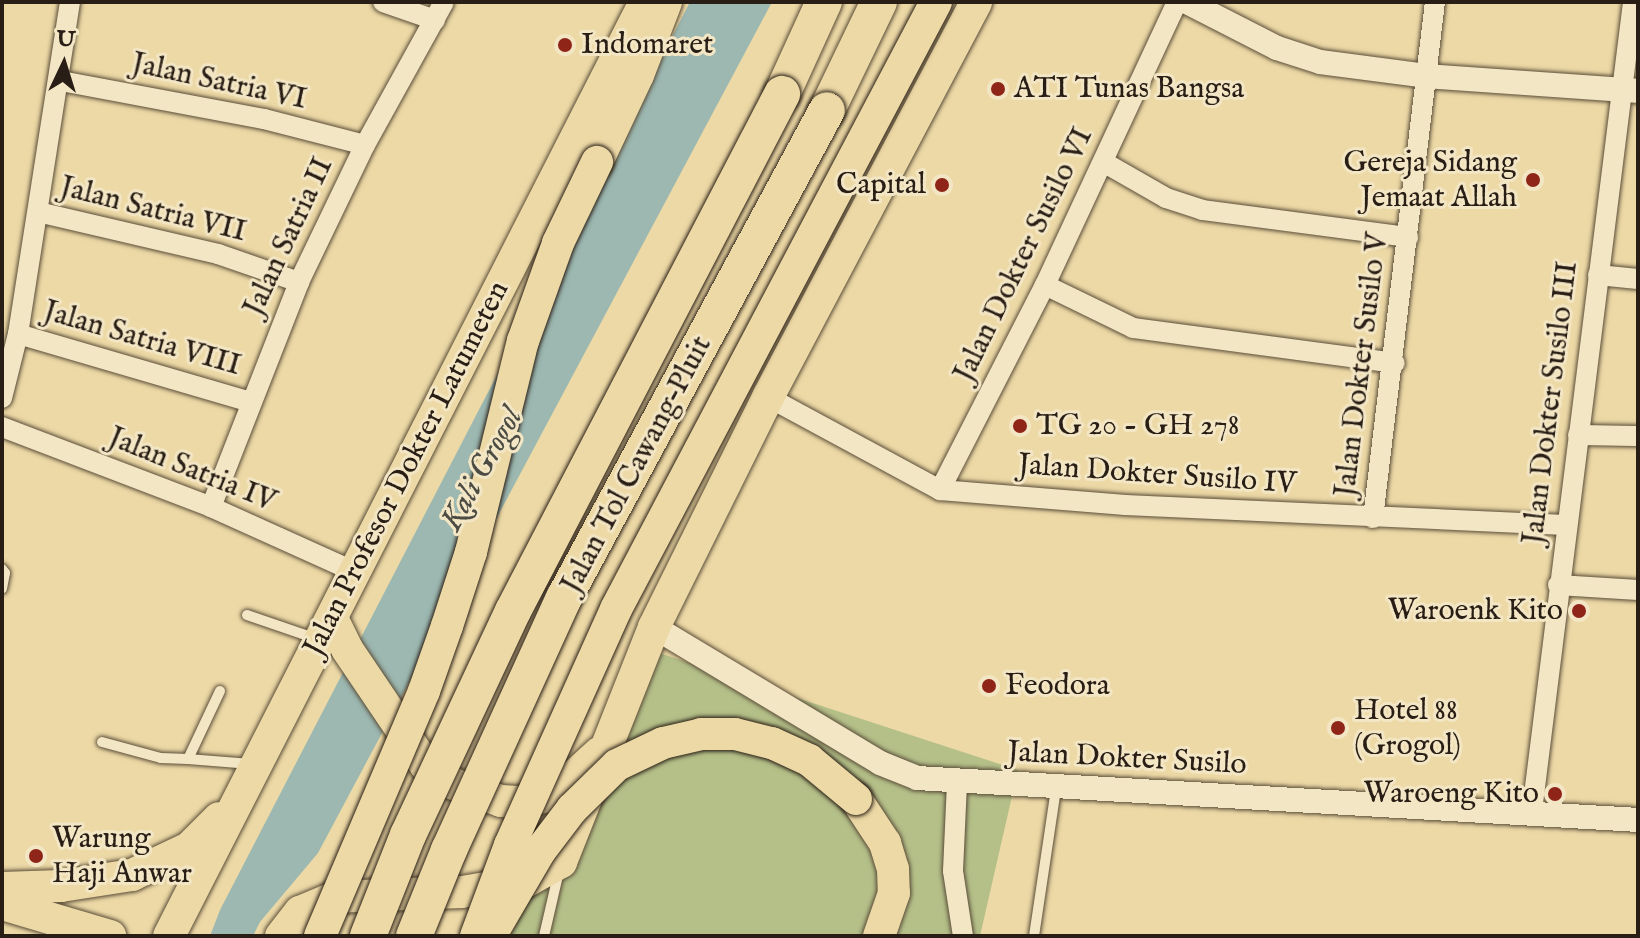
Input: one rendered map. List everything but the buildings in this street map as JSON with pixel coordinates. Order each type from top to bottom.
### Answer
[{"type":"highway","name":"Jalan Profesor Dokter Latumeten","points":[[169,936],[258,765],[334,637],[357,573],[572,138],[645,2]]},
{"type":"highway","name":"Jalan Profesor Dokter Latumeten","points":[[320,936],[442,639],[471,552],[523,341],[558,243],[638,75],[666,2]]},
{"type":"highway","name":"Jalan Tol Cawang–Pluit","points":[[368,936],[408,835],[513,611],[782,94],[824,2]]},
{"type":"highway","name":"Jalan Tol Cawang–Pluit","points":[[414,936],[449,850],[564,598],[827,110],[879,2]]},
{"type":"highway","points":[[476,936],[510,845],[616,609],[936,2]]},
{"type":"highway","points":[[281,936],[300,912],[335,897],[462,892],[527,881],[561,862],[654,627],[768,397],[976,2]]},
{"type":"highway","points":[[334,637],[426,766],[454,784],[501,801],[523,802],[553,795],[604,748]]},
{"type":"highway","points":[[491,936],[540,851],[572,809],[617,765],[663,743],[701,734],[735,734],[772,743],[809,760],[856,799],[885,843],[893,869],[894,893],[879,936]]},
{"type":"highway","points":[[2,888],[61,886],[132,875],[189,848],[242,795]]},
{"type":"highway","points":[[2,904],[110,936]]},
{"type":"street","points":[[2,398],[18,334],[61,81],[70,2]]},
{"type":"street","points":[[383,2],[440,11]]},
{"type":"street","name":"Jalan Dokter Susilo VI","points":[[940,490],[1105,163],[1177,2]]},
{"type":"street","points":[[1187,2],[1277,48],[1320,62],[1426,76],[1630,91]]},
{"type":"street","name":"Jalan Dokter Susilo V","points":[[1373,518],[1395,363],[1435,2]]},
{"type":"street","name":"Jalan Dokter Susilo III","points":[[1532,811],[1598,275],[1630,91],[1633,2]]},
{"type":"street","name":"Jalan Satria II","points":[[211,507],[299,282],[365,145],[440,11]]},
{"type":"street","name":"Jalan Satria VI","points":[[61,81],[264,119],[365,145]]},
{"type":"street","points":[[1105,163],[1166,198],[1202,210],[1408,237]]},
{"type":"street","name":"Jalan Satria VII","points":[[38,212],[218,254],[299,282]]},
{"type":"street","points":[[1598,275],[1638,279]]},
{"type":"street","points":[[1045,285],[1133,328],[1395,363]]},
{"type":"street","name":"Jalan Satria VIII","points":[[18,334],[250,402]]},
{"type":"street","name":"Jalan Dokter Susilo IV","points":[[768,397],[940,490],[1125,505],[1566,525]]},
{"type":"street","name":"Jalan Satria IV","points":[[2,427],[211,507],[357,573]]},
{"type":"street","points":[[1578,435],[1638,436]]},
{"type":"street","points":[[1558,585],[1638,590]]},
{"type":"street","name":"Jalan Dokter Susilo","points":[[654,627],[880,763],[917,778],[957,783],[1532,811],[1638,820]]},
{"type":"street","points":[[957,783],[953,871],[963,936]]},
{"type":"lane","points":[[2,569],[5,573],[2,589]]},
{"type":"lane","points":[[247,615],[334,637]]},
{"type":"lane","points":[[188,759],[220,691]]},
{"type":"lane","points":[[102,742],[161,758],[258,765]]},
{"type":"lane","points":[[1034,936],[1057,787]]},
{"type":"lane","points":[[544,936],[561,862]]},
{"type":"green space","points":[[644,648],[1018,770],[980,936],[511,936]]},
{"type":"water","name":"Kali Grogol","points":[[690,2],[772,2],[318,853],[260,922],[253,936],[210,936],[220,910]]},
{"type":"place","name":"Indomaret","points":[[565,45]]},
{"type":"place","name":"ATI Tunas Bangsa","points":[[998,89]]},
{"type":"place","name":"Gereja Sidang Jemaat Allah","points":[[1533,180]]},
{"type":"place","name":"Capital","points":[[942,185]]},
{"type":"place","name":"TG 20 - GH 278","points":[[1020,426]]},
{"type":"place","name":"Waroenk Kito","points":[[1579,611]]},
{"type":"place","name":"Feodora","points":[[989,686]]},
{"type":"place","name":"Hotel 88 (Grogol)","points":[[1338,728]]},
{"type":"place","name":"Waroeng Kito","points":[[1555,794]]},
{"type":"place","name":"Warung Haji Anwar","points":[[36,856]]}]
